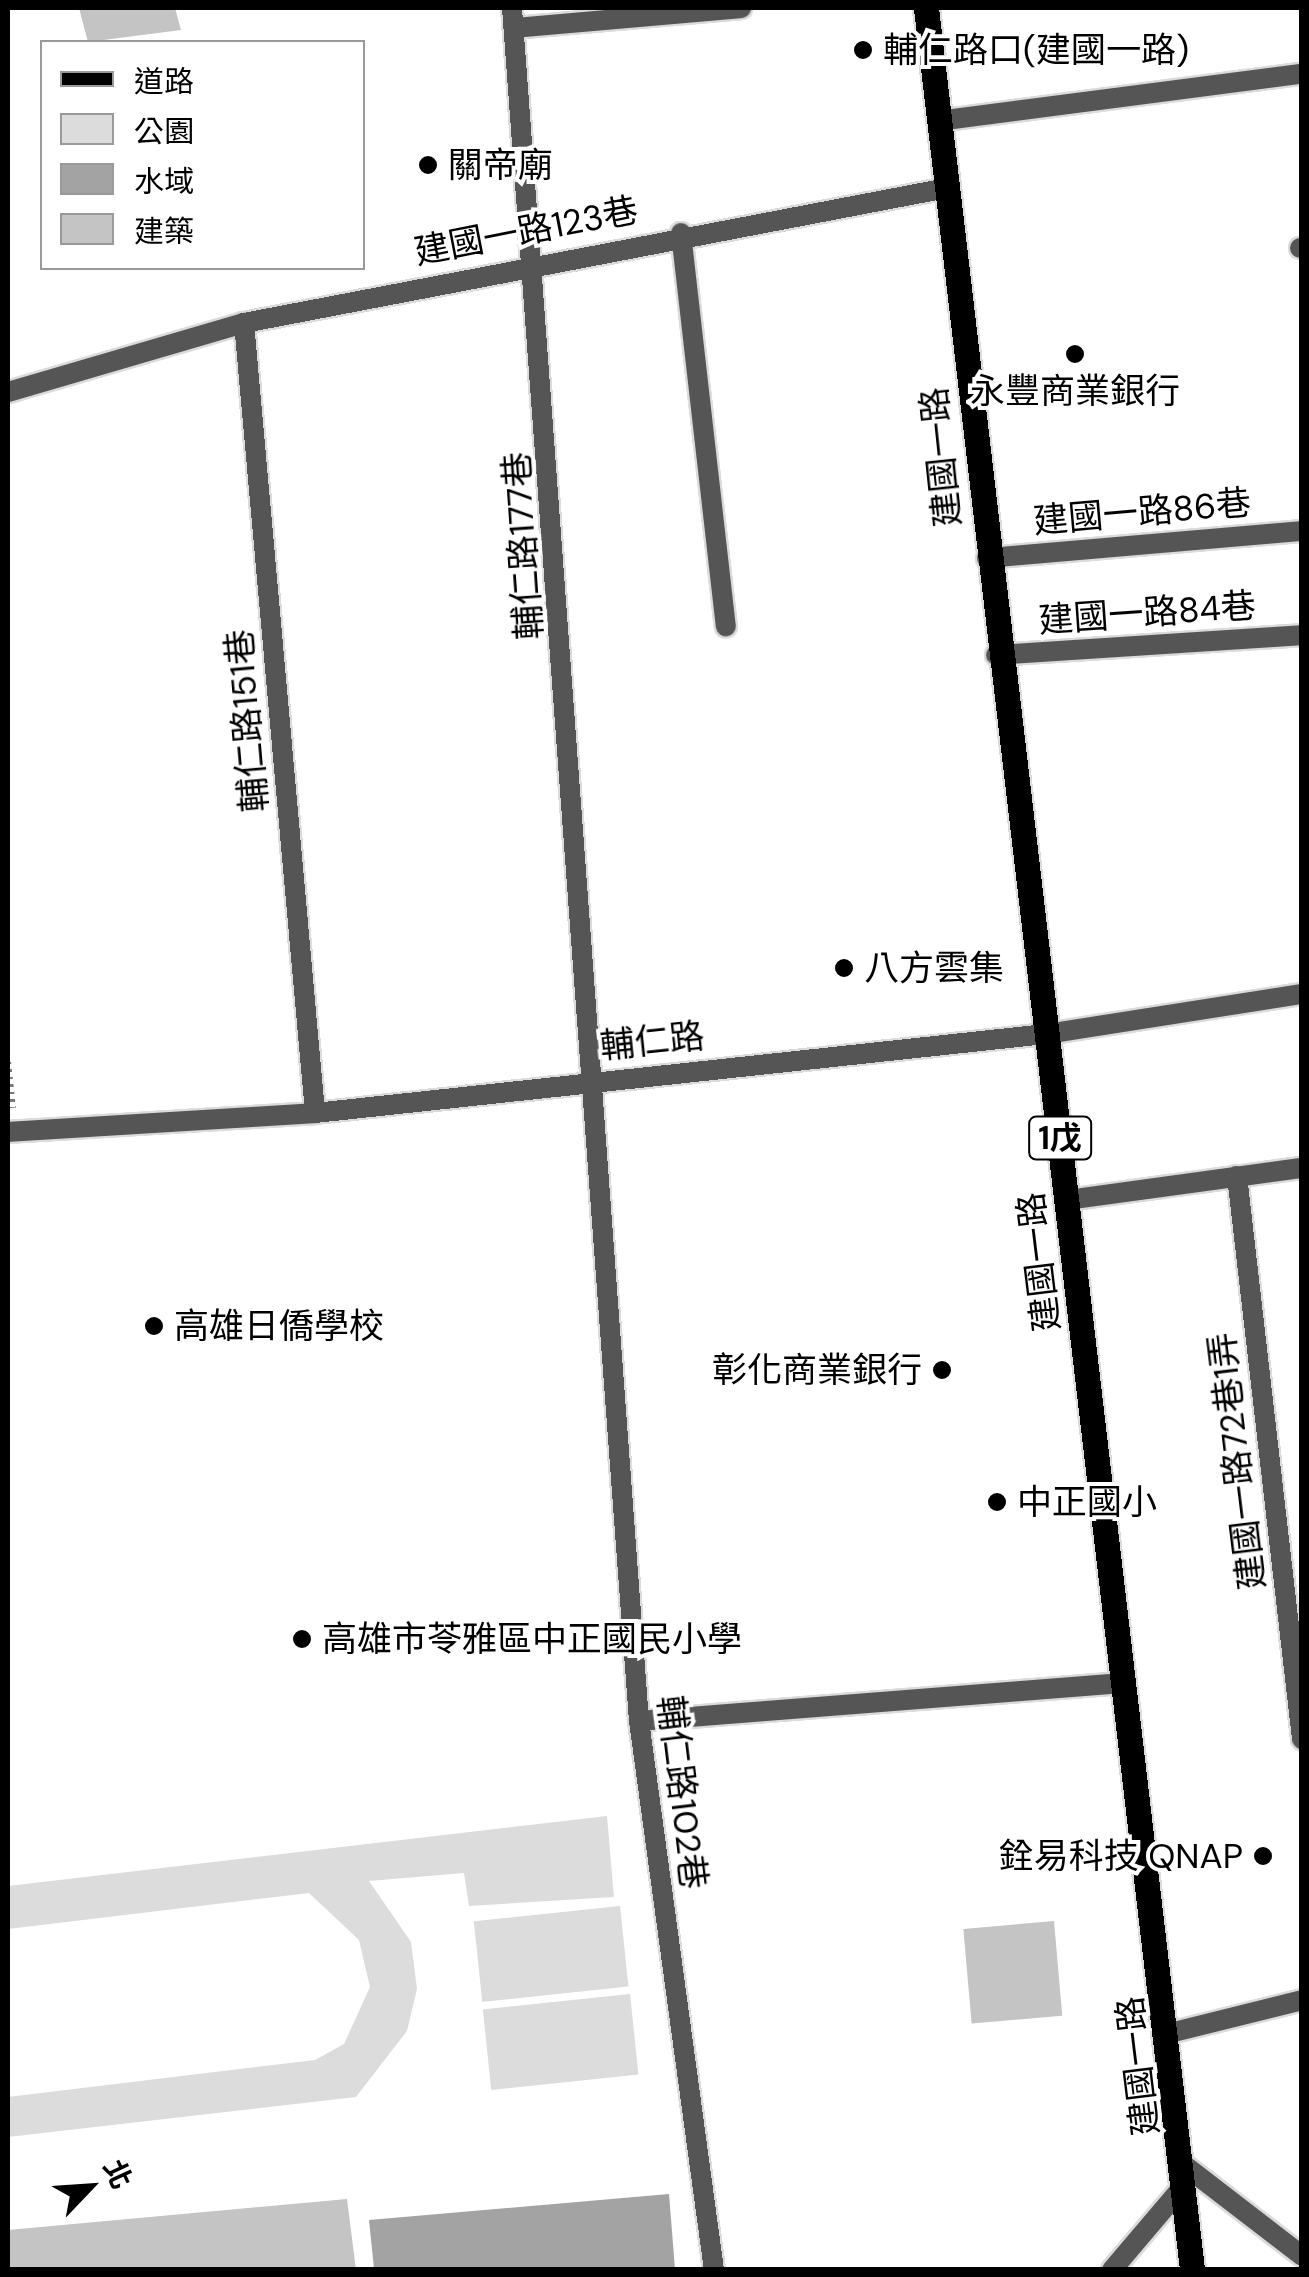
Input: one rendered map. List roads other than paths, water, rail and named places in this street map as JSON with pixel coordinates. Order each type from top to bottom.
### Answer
[{"type":"main road","name":"建國一路","points":[[926,8],[996,656],[1067,1200],[1122,1684],[1170,2033],[1192,2270]]},
{"type":"street","points":[[513,18],[741,8]]},
{"type":"street","name":"輔仁路177巷","points":[[513,18],[538,260],[589,1080]]},
{"type":"street","points":[[938,121],[1302,74]]},
{"type":"street","name":"建國一路123巷","points":[[8,392],[244,323],[538,260],[947,188]]},
{"type":"street","points":[[681,233],[726,626]]},
{"type":"street","name":"輔仁路151巷","points":[[244,323],[315,1113]]},
{"type":"street","name":"建國一路86巷","points":[[988,558],[1302,531]]},
{"type":"street","name":"建國一路84巷","points":[[996,656],[1302,635]]},
{"type":"street","name":"輔仁路","points":[[8,1132],[315,1113],[589,1080],[1046,1034],[1302,994]]},
{"type":"street","name":"輔仁路102巷","points":[[589,1080],[638,1721],[714,2270]]},
{"type":"street","points":[[1067,1200],[1302,1168]]},
{"type":"street","name":"建國一路72巷1弄","points":[[1237,1176],[1302,1739]]},
{"type":"street","points":[[638,1721],[1122,1684]]},
{"type":"street","points":[[1170,2033],[1302,2000]]},
{"type":"street","points":[[1112,2270],[1184,2175],[1302,2256]]},
{"type":"water","points":[[669,2194],[675,2269],[374,2269],[369,2220]]},
{"type":"place","name":"輔仁路口(建國一路)","points":[[863,50]]},
{"type":"place","name":"關帝廟","points":[[428,165]]},
{"type":"place","name":"永豐商業銀行","points":[[1075,354]]},
{"type":"place","name":"八方雲集","points":[[844,968]]},
{"type":"place","name":"高雄日僑學校","points":[[154,1326]]},
{"type":"place","name":"彰化商業銀行","points":[[942,1370]]},
{"type":"place","name":"中正國小","points":[[997,1502]]},
{"type":"place","name":"高雄市苓雅區中正國民小學","points":[[302,1639]]},
{"type":"place","name":"銓易科技 QNAP","points":[[1263,1856]]}]
